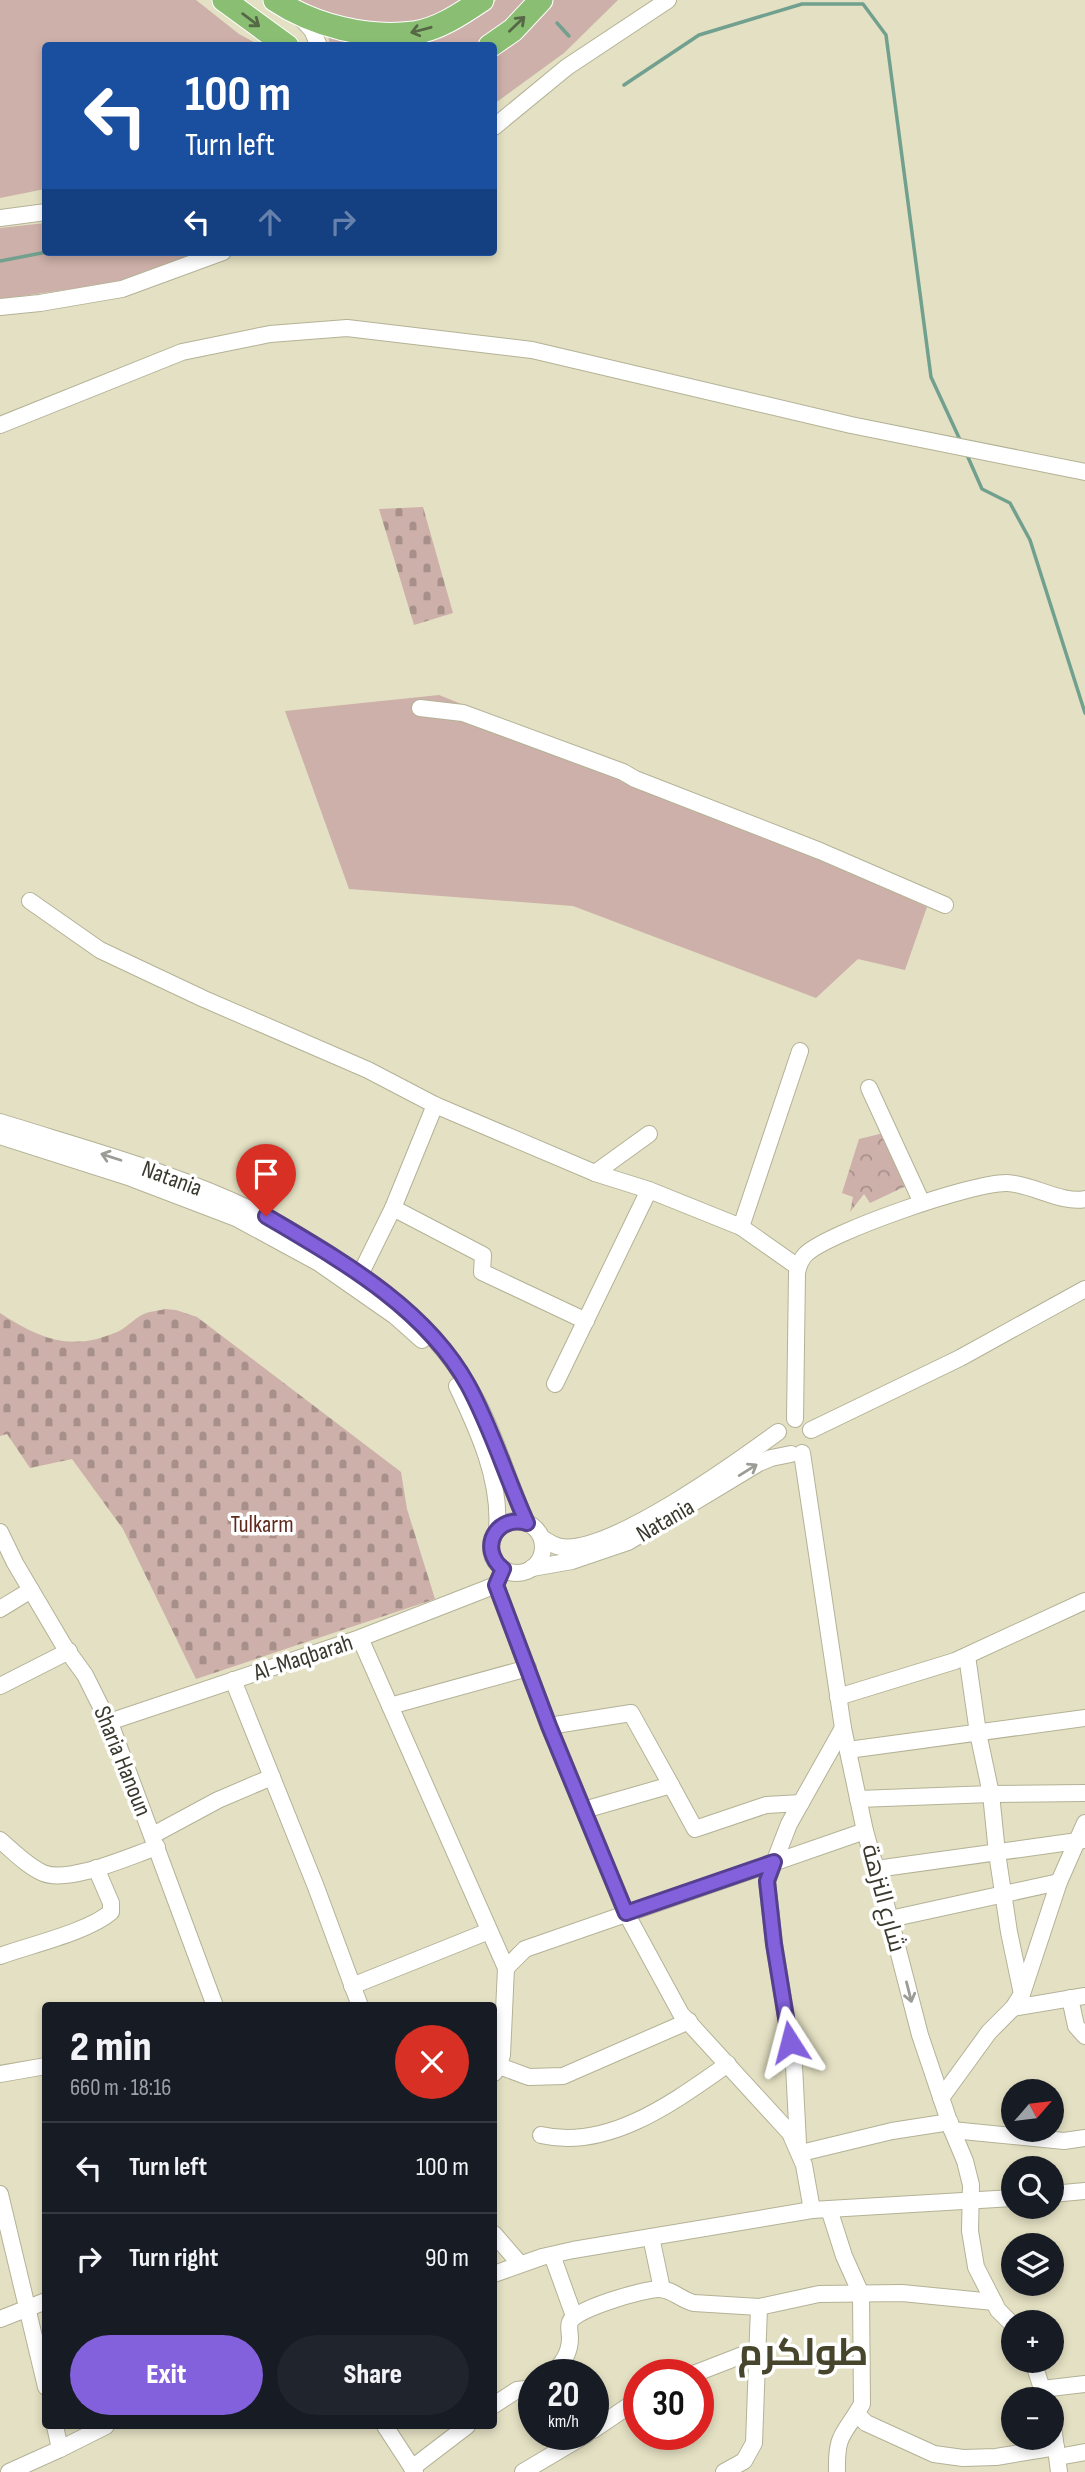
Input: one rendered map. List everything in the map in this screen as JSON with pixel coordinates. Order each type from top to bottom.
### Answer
[{"type":"highway","points":[[225,0],[279,42]]},
{"type":"highway","points":[[281,4],[332,26],[393,34],[416,33],[453,19],[482,0]]},
{"type":"highway","points":[[496,42],[513,30],[541,0]]},
{"type":"street","points":[[497,125],[567,67],[668,0]]},
{"type":"street","points":[[281,4],[304,20],[317,42]]},
{"type":"street","points":[[0,218],[42,213]]},
{"type":"street","points":[[0,307],[122,289],[212,256]]},
{"type":"street","points":[[0,425],[182,352],[270,334],[347,328],[531,350],[851,425],[1085,472]]},
{"type":"street","points":[[420,708],[463,713],[623,772],[820,851],[945,905]]},
{"type":"street","points":[[30,901],[100,950],[204,999],[368,1070],[435,1105],[595,1173],[649,1190],[741,1227],[798,1267]]},
{"type":"street","points":[[741,1227],[800,1051]]},
{"type":"street","points":[[869,1088],[922,1203]]},
{"type":"street","points":[[357,1282],[393,1209],[435,1105]]},
{"type":"street","name":"Natania","points":[[0,1122],[216,1194],[266,1216],[322,1250],[419,1336],[437,1356],[455,1383],[494,1478],[498,1507],[497,1530]]},
{"type":"street","points":[[595,1173],[649,1134]]},
{"type":"street","name":"Natania","points":[[0,1136],[217,1209],[357,1282],[408,1312],[435,1338],[456,1367],[488,1423],[510,1487],[527,1523]]},
{"type":"street","points":[[795,1419],[798,1267],[815,1248],[922,1203],[984,1185],[1007,1183],[1073,1200],[1085,1199]]},
{"type":"street","points":[[555,1384],[649,1190]]},
{"type":"street","points":[[393,1209],[483,1255],[482,1272],[586,1321]]},
{"type":"street","points":[[811,1430],[960,1359],[1085,1289]]},
{"type":"street","points":[[795,1419],[805,1422],[811,1430],[813,1441],[797,1453],[782,1448],[779,1443],[778,1432],[785,1422],[795,1419]]},
{"type":"street","name":"Natania","points":[[542,1538],[553,1545],[569,1547],[590,1543],[622,1531],[676,1501],[778,1432]]},
{"type":"street","name":"Natania","points":[[533,1568],[572,1561],[628,1542],[760,1463],[797,1453]]},
{"type":"street","name":"شارع النزهة","points":[[797,1453],[843,1728],[865,1832],[891,1919],[919,2035],[965,2161],[971,2185],[970,2231],[976,2267],[1001,2313]]},
{"type":"street","points":[[515,1520],[527,1523],[538,1531],[542,1538],[542,1555],[533,1568],[516,1573],[503,1569],[494,1560],[491,1552],[491,1542],[497,1530],[507,1522],[515,1520]]},
{"type":"street","name":"Sharia Hanoun","points":[[0,1532],[15,1563],[89,1682],[109,1722],[214,2002]]},
{"type":"street","points":[[0,1571],[15,1563]]},
{"type":"street","points":[[503,1569],[496,1585],[549,1726],[626,1913],[681,2014],[790,2133],[800,2151],[821,2209],[861,2294],[861,2419]]},
{"type":"street","name":"Al-Maqbarah","points":[[109,1722],[360,1638],[496,1585]]},
{"type":"street","points":[[0,1609],[32,1590]]},
{"type":"street","points":[[838,1697],[967,1656],[1085,1601]]},
{"type":"street","points":[[360,1638],[506,1968],[502,2055],[497,2067]]},
{"type":"street","points":[[0,1686],[69,1651]]},
{"type":"street","points":[[967,1656],[978,1733],[992,1794],[997,1853],[1018,2001]]},
{"type":"street","points":[[390,1706],[528,1668]]},
{"type":"street","points":[[233,1680],[358,2002]]},
{"type":"street","points":[[549,1726],[631,1713],[695,1829],[766,1805],[801,1803]]},
{"type":"street","points":[[848,1750],[1085,1718]]},
{"type":"street","points":[[800,2151],[794,2066],[774,1944],[767,1881],[789,1824],[843,1728]]},
{"type":"street","points":[[0,1840],[34,1868],[51,1876],[67,1876],[96,1868],[155,1841],[218,1800],[272,1777]]},
{"type":"street","points":[[584,1810],[671,1784]]},
{"type":"street","points":[[858,1799],[1085,1793]]},
{"type":"street","points":[[941,2098],[989,2032],[1018,2001],[1059,1882],[1081,1840],[1085,1823]]},
{"type":"street","points":[[506,1968],[526,1949],[865,1832]]},
{"type":"street","points":[[876,1869],[1081,1840]]},
{"type":"street","points":[[0,1956],[64,1934],[99,1920],[111,1912],[111,1903],[96,1868]]},
{"type":"street","points":[[891,1919],[1059,1882]]},
{"type":"street","points":[[352,1986],[489,1931]]},
{"type":"street","points":[[1009,1932],[1035,1955]]},
{"type":"street","points":[[1018,2001],[1078,1997],[1076,2026],[1085,2036]]},
{"type":"street","points":[[497,2069],[529,2077],[563,2076],[688,2021]]},
{"type":"street","points":[[541,2136],[560,2140],[598,2136],[678,2099],[727,2064]]},
{"type":"street","points":[[0,2074],[42,2067]]},
{"type":"street","points":[[800,2151],[892,2131],[951,2126],[1064,2141],[1085,2138]]},
{"type":"street","points":[[1064,2193],[1085,2191]]},
{"type":"street","points":[[0,2194],[42,2370]]},
{"type":"street","points":[[497,2273],[552,2255],[821,2209],[1001,2199]]},
{"type":"street","points":[[497,2237],[520,2264]]},
{"type":"street","points":[[651,2237],[662,2289]]},
{"type":"street","points":[[552,2255],[574,2316]]},
{"type":"street","points":[[565,2359],[570,2340],[569,2325],[574,2316],[633,2294],[662,2289],[694,2303],[759,2307],[819,2294],[902,2293],[994,2302]]},
{"type":"street","points":[[0,2319],[42,2302]]},
{"type":"street","points":[[724,2472],[744,2461],[754,2443],[759,2307]]},
{"type":"street","points":[[714,2366],[758,2349]]},
{"type":"street","points":[[1064,2389],[1085,2384]]},
{"type":"street","points":[[497,2403],[518,2390]]},
{"type":"street","points":[[837,2472],[840,2437],[846,2428],[861,2419]]},
{"type":"street","points":[[861,2419],[934,2454],[962,2458],[1058,2459],[1085,2452]]},
{"type":"street","points":[[56,2429],[60,2449]]},
{"type":"street","points":[[9,2472],[100,2429]]},
{"type":"street","points":[[387,2429],[414,2470],[463,2429]]},
{"type":"street","points":[[523,2472],[560,2450]]},
{"type":"green space","points":[[0,0],[196,0],[239,34],[254,42],[42,42],[42,190],[0,198]]},
{"type":"green space","points":[[300,0],[466,0],[424,20],[383,25],[342,17]]},
{"type":"green space","points":[[496,0],[529,0],[507,23],[478,42],[421,42],[458,29],[489,8]]},
{"type":"green space","points":[[544,0],[618,0],[564,53],[497,102],[497,49]]},
{"type":"green space","points":[[327,31],[410,42],[329,42]]},
{"type":"green space","points":[[42,223],[42,256],[204,256],[159,277],[0,299],[0,228]]},
{"type":"green space","points":[[423,507],[453,613],[414,625],[379,509]]},
{"type":"green space","points":[[439,695],[624,769],[927,907],[905,970],[858,959],[816,998],[573,906],[349,889],[285,711]]},
{"type":"green space","points":[[884,1133],[906,1186],[870,1203],[864,1194],[850,1212],[853,1197],[842,1193],[859,1139]]},
{"type":"green space","name":"Tulkarm","points":[[165,1309],[197,1317],[401,1472],[407,1509],[435,1599],[196,1679],[123,1529],[72,1459],[30,1468],[7,1434],[0,1436],[0,1313],[42,1336],[70,1342],[100,1338],[121,1330],[144,1314]]},
{"type":"waterway","points":[[624,85],[699,35],[802,4],[863,4],[886,35],[931,377],[961,442]]},
{"type":"waterway","points":[[557,23],[569,36]]},
{"type":"waterway","points":[[0,261],[42,253]]},
{"type":"waterway","points":[[967,455],[982,489],[1010,503],[1030,540],[1085,713]]},
{"type":"district","name":"طولكرم","points":[[803,2352]]},
{"type":"route","points":[[266,1216],[322,1250],[408,1312],[435,1338],[451,1359],[488,1423],[510,1487],[527,1523],[515,1520],[507,1522],[494,1534],[491,1552],[494,1560],[503,1569],[496,1585],[549,1726],[626,1913],[774,1862],[767,1881],[790,2042]]}]
